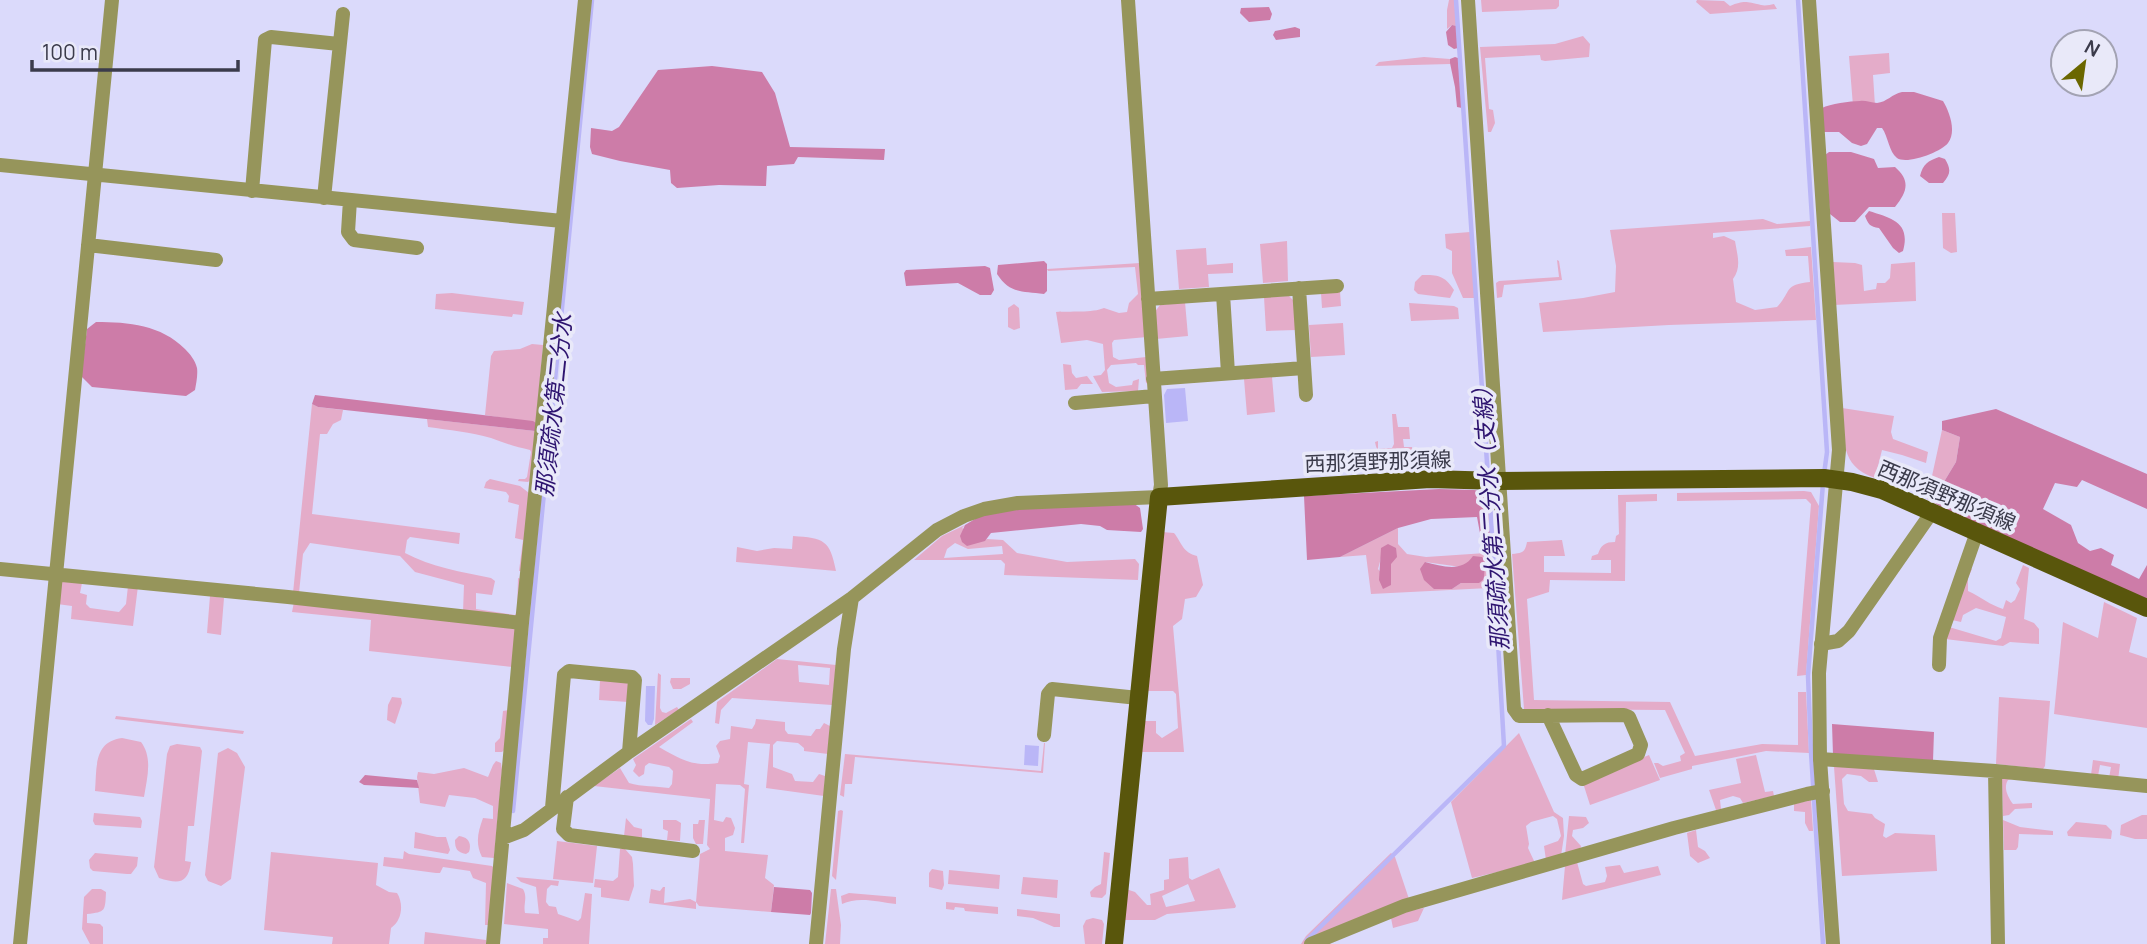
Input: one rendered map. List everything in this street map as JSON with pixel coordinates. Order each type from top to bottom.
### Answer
[{"type":"main road","name":"西那須野那須線","points":[[1159,497],[1430,480],[1838,480],[1867,485],[2147,608]]},
{"type":"main road","points":[[1114,944],[1159,497]]},
{"type":"street","points":[[20,944],[112,0]]},
{"type":"street","points":[[493,944],[522,622],[585,0]]},
{"type":"street","points":[[503,838],[524,830],[629,752],[852,598],[937,530],[984,509],[1018,503],[1159,497],[1161,485],[1128,0]]},
{"type":"street","points":[[1468,0],[1514,709],[1519,716],[1548,715],[1624,715],[1629,717],[1641,745],[1638,754],[1582,779],[1576,775],[1548,715]]},
{"type":"street","points":[[1809,0],[1839,450],[1821,645],[1819,696],[1820,759],[1833,944]]},
{"type":"street","points":[[324,198],[343,14]]},
{"type":"street","points":[[252,191],[265,40],[271,37],[339,44]]},
{"type":"street","points":[[0,165],[562,221]]},
{"type":"street","points":[[350,200],[348,232],[354,240],[417,248]]},
{"type":"street","points":[[88,246],[216,260]]},
{"type":"street","points":[[1148,299],[1337,286]]},
{"type":"street","points":[[1299,288],[1306,395]]},
{"type":"street","points":[[1223,294],[1228,373]]},
{"type":"street","points":[[1153,379],[1304,368]]},
{"type":"street","points":[[1074,403],[1154,396]]},
{"type":"street","points":[[1821,645],[1838,641],[1849,631],[1932,512]]},
{"type":"street","points":[[1939,665],[1940,638],[1977,532]]},
{"type":"street","points":[[0,569],[522,622]]},
{"type":"street","points":[[816,944],[844,649],[852,598]]},
{"type":"street","points":[[552,808],[564,675],[569,671],[632,677],[635,680],[629,752]]},
{"type":"street","points":[[1044,735],[1048,694],[1052,689],[1138,698]]},
{"type":"street","points":[[1820,759],[1995,771],[2147,786]]},
{"type":"street","points":[[1995,771],[1998,944]]},
{"type":"street","points":[[1311,944],[1404,906],[1674,828],[1823,791]]},
{"type":"street","points":[[567,797],[564,829],[569,835],[693,851]]},
{"type":"shaded area","points":[[1449,0],[1454,0],[1457,26],[1452,25],[1447,29],[1447,10]]},
{"type":"shaded area","points":[[1481,0],[1559,0],[1559,6],[1556,9],[1482,12]]},
{"type":"shaded area","points":[[1697,0],[1724,1],[1730,6],[1742,2],[1774,4],[1777,9],[1710,14]]},
{"type":"shaded area","points":[[1269,7],[1272,14],[1270,20],[1249,22],[1240,13],[1241,8]]},
{"type":"shaded area","points":[[1452,25],[1457,26],[1458,48],[1454,49],[1448,45],[1446,32]]},
{"type":"shaded area","points":[[1295,27],[1300,29],[1300,37],[1276,40],[1273,35],[1275,31]]},
{"type":"shaded area","points":[[1583,36],[1590,44],[1589,57],[1545,61],[1541,60],[1540,55],[1485,58],[1489,109],[1493,110],[1495,123],[1491,132],[1488,132],[1480,47],[1555,44]]},
{"type":"shaded area","points":[[1889,53],[1890,73],[1873,75],[1875,106],[1853,106],[1849,56]]},
{"type":"shaded area","points":[[1424,57],[1450,59],[1450,64],[1375,66],[1379,62]]},
{"type":"shaded area","points":[[1458,58],[1462,108],[1457,107],[1450,63],[1450,59]]},
{"type":"shaded area","points":[[712,66],[762,72],[775,93],[790,147],[885,149],[884,160],[798,157],[794,164],[767,166],[766,186],[677,188],[671,183],[670,170],[592,154],[591,128],[612,131],[619,127],[658,70]]},
{"type":"shaded area","points":[[1902,92],[1914,92],[1943,101],[1952,127],[1951,138],[1944,147],[1924,156],[1902,160],[1892,152],[1882,128],[1877,128],[1867,144],[1861,146],[1852,143],[1839,132],[1821,132],[1822,108],[1851,102],[1881,102]]},
{"type":"shaded area","points":[[1829,152],[1851,152],[1874,159],[1878,168],[1895,167],[1903,177],[1906,187],[1895,207],[1869,207],[1855,222],[1840,222],[1830,214],[1825,155]]},
{"type":"shaded area","points":[[1939,157],[1945,159],[1949,174],[1943,183],[1929,183],[1920,176],[1921,172],[1926,163]]},
{"type":"shaded area","points":[[1869,211],[1892,219],[1902,227],[1905,241],[1903,251],[1899,253],[1879,228],[1868,223],[1865,216]]},
{"type":"shaded area","points":[[1942,213],[1955,213],[1957,252],[1951,253],[1943,248]]},
{"type":"shaded area","points":[[1763,219],[1777,224],[1810,221],[1810,226],[1713,233],[1713,238],[1724,236],[1735,241],[1738,260],[1733,279],[1736,302],[1755,310],[1777,307],[1792,287],[1810,282],[1808,256],[1786,256],[1785,250],[1811,247],[1816,320],[1543,332],[1539,303],[1615,292],[1616,266],[1610,230]]},
{"type":"shaded area","points":[[1470,232],[1475,298],[1463,298],[1452,273],[1452,251],[1446,248],[1445,234]]},
{"type":"shaded area","points":[[1287,241],[1288,281],[1263,283],[1260,244]]},
{"type":"shaded area","points":[[1206,248],[1207,265],[1233,263],[1233,273],[1208,274],[1209,287],[1179,289],[1176,250]]},
{"type":"shaded area","points":[[1557,260],[1562,280],[1504,285],[1502,297],[1497,298],[1496,283],[1499,281],[1559,277]]},
{"type":"shaded area","points":[[1044,261],[1047,264],[1047,291],[1044,294],[1012,288],[997,274],[998,265]]},
{"type":"shaded area","points":[[1833,262],[1862,265],[1864,291],[1876,289],[1877,283],[1885,283],[1890,278],[1891,264],[1915,262],[1916,301],[1834,305]]},
{"type":"shaded area","points":[[1140,263],[1147,337],[1114,340],[1113,357],[1119,360],[1146,357],[1149,384],[1146,383],[1144,365],[1111,365],[1107,370],[1109,383],[1116,387],[1132,385],[1133,381],[1139,379],[1138,391],[1102,392],[1093,376],[1101,375],[1105,370],[1103,344],[1087,340],[1061,343],[1056,312],[1104,308],[1119,313],[1127,312],[1129,303],[1138,294],[1135,267],[1047,269]]},
{"type":"shaded area","points":[[985,266],[990,268],[994,290],[991,295],[980,295],[958,283],[906,286],[906,270]]},
{"type":"shaded area","points":[[1422,275],[1437,276],[1447,281],[1454,290],[1450,298],[1418,294],[1414,290],[1415,282]]},
{"type":"shaded area","points":[[1340,291],[1341,306],[1322,308],[1321,293]]},
{"type":"shaded area","points":[[452,293],[524,302],[522,315],[513,314],[512,317],[435,309],[436,294]]},
{"type":"shaded area","points":[[1289,296],[1295,302],[1296,330],[1266,331],[1264,297]]},
{"type":"shaded area","points":[[1185,302],[1188,336],[1156,339],[1154,313],[1160,305]]},
{"type":"shaded area","points":[[1409,303],[1454,306],[1458,308],[1459,319],[1411,321]]},
{"type":"shaded area","points":[[1014,304],[1019,308],[1020,328],[1014,330],[1008,327],[1008,308]]},
{"type":"shaded area","points":[[96,322],[144,326],[176,341],[189,353],[196,365],[195,390],[186,396],[92,387],[81,376],[87,329]]},
{"type":"shaded area","points":[[1343,323],[1345,355],[1311,357],[1309,325]]},
{"type":"shaded area","points":[[532,344],[543,345],[536,423],[485,415],[491,356],[494,351],[520,349]]},
{"type":"shaded area","points":[[1063,364],[1071,365],[1076,378],[1087,376],[1093,384],[1081,384],[1077,389],[1065,390]]},
{"type":"shaded area","points":[[1272,377],[1275,412],[1247,415],[1244,379]]},
{"type":"shaded area","points":[[1185,388],[1188,421],[1166,423],[1164,395],[1167,389]]},
{"type":"shaded area","points":[[315,395],[533,421],[536,423],[535,431],[318,407],[312,404]]},
{"type":"shaded area","points":[[312,404],[343,410],[341,420],[333,424],[327,434],[320,434],[312,514],[460,533],[459,544],[410,537],[405,553],[436,565],[495,581],[492,595],[476,593],[476,609],[515,615],[518,578],[521,579],[518,616],[463,612],[464,585],[415,572],[400,556],[310,543],[303,554],[299,593],[293,593]]},
{"type":"shaded area","points":[[1842,408],[1894,416],[1891,432],[1893,439],[1928,452],[1926,463],[1882,450],[1875,478],[1863,473],[1855,466],[1846,450]]},
{"type":"shaded area","points":[[1996,409],[2147,474],[2147,509],[2082,480],[2077,487],[2055,483],[2043,509],[2071,525],[2078,543],[2090,551],[2101,548],[2114,555],[2111,565],[2139,579],[2147,565],[2147,600],[1974,524],[1936,504],[1939,490],[1956,462],[1960,437],[1942,430],[1942,421]]},
{"type":"shaded area","points":[[1392,414],[1396,414],[1398,427],[1409,427],[1410,439],[1403,439],[1404,447],[1412,447],[1412,451],[1396,452],[1396,462],[1382,456],[1377,450],[1375,442],[1378,441],[1378,449],[1392,448]]},
{"type":"shaded area","points":[[427,419],[535,431],[531,479],[528,482],[518,481],[527,477],[530,450],[476,434],[428,427]]},
{"type":"shaded area","points":[[1942,430],[1960,437],[1956,462],[1939,490],[1936,504],[1927,499]]},
{"type":"shaded area","points":[[490,479],[520,486],[529,493],[522,571],[519,571],[523,540],[515,538],[519,505],[508,502],[509,496],[506,492],[484,488]]},
{"type":"shaded area","points":[[1439,489],[1491,493],[1494,545],[1487,548],[1482,544],[1477,517],[1431,519],[1398,528],[1340,557],[1307,560],[1304,496]]},
{"type":"shaded area","points":[[1811,492],[1819,506],[1806,675],[1797,676],[1811,504],[1806,499],[1677,501],[1677,493]]},
{"type":"shaded area","points":[[1657,494],[1657,501],[1626,502],[1625,581],[1550,580],[1549,592],[1527,599],[1534,700],[1670,702],[1695,756],[1762,744],[1798,745],[1798,692],[1806,692],[1809,753],[1766,751],[1692,766],[1692,769],[1660,778],[1654,763],[1663,766],[1681,761],[1680,756],[1685,753],[1665,710],[1524,709],[1512,554],[1522,552],[1527,542],[1562,540],[1565,556],[1544,556],[1544,572],[1611,573],[1611,560],[1591,560],[1604,545],[1615,542],[1619,534],[1618,495]]},
{"type":"shaded area","points":[[1133,503],[1140,508],[1143,529],[1141,532],[1107,530],[1100,526],[1081,524],[991,533],[985,541],[967,546],[960,536],[965,525],[980,516],[1002,509]]},
{"type":"shaded area","points":[[965,525],[962,528],[984,541],[1003,540],[1017,553],[1067,562],[1135,559],[1139,564],[1138,580],[1004,575],[1005,564],[1001,560],[914,560],[942,536]],"holes":[[[955,543],[968,549],[1002,546],[1003,554],[944,558],[947,549]]]},
{"type":"shaded area","points":[[1398,528],[1398,544],[1407,554],[1426,557],[1486,553],[1489,588],[1371,594],[1366,555],[1340,557]],"holes":[[[1381,558],[1391,564],[1391,585],[1378,569]],[[1425,562],[1461,567],[1467,564],[1479,583],[1461,583],[1452,589]]]},
{"type":"shaded area","points":[[1162,532],[1174,533],[1186,550],[1197,556],[1203,585],[1196,597],[1185,599],[1182,619],[1173,626],[1184,752],[1142,752],[1144,721],[1156,721],[1156,733],[1162,738],[1178,728],[1176,694],[1173,691],[1147,691]]},
{"type":"shaded area","points":[[793,536],[812,538],[824,543],[831,553],[836,571],[736,562],[737,547],[757,551],[792,549]]},
{"type":"shaded area","points":[[1388,544],[1396,548],[1397,557],[1391,564],[1391,585],[1383,589],[1379,580],[1381,548]]},
{"type":"shaded area","points":[[1473,556],[1482,557],[1485,561],[1484,579],[1479,583],[1461,583],[1452,589],[1434,589],[1424,580],[1420,569],[1425,562],[1445,566],[1463,565]]},
{"type":"shaded area","points":[[2023,565],[2029,568],[2024,619],[2034,623],[2039,629],[2039,644],[2010,642],[2003,646],[1945,639],[1949,627],[1996,641],[2001,638],[2006,617],[1976,608],[1963,615],[1961,622],[1952,620],[1969,567],[1972,569],[1968,578],[1968,591],[2003,609],[2006,600],[2011,603],[2015,600],[2020,589],[2016,583]]},
{"type":"shaded area","points":[[59,579],[82,583],[80,593],[87,595],[86,604],[90,608],[119,612],[126,604],[128,586],[138,586],[133,626],[71,619],[72,606],[57,604]]},
{"type":"shaded area","points":[[210,596],[224,598],[221,635],[207,633]]},
{"type":"shaded area","points":[[294,602],[511,625],[516,629],[512,667],[369,651],[371,620],[292,612]]},
{"type":"shaded area","points":[[2104,602],[2137,618],[2129,652],[2147,658],[2147,728],[2054,714],[2063,622],[2098,638]]},
{"type":"shaded area","points":[[777,659],[836,665],[832,705],[732,698],[721,710],[719,724],[715,723],[717,702]],"holes":[[[798,665],[830,668],[829,685],[799,682]]]},
{"type":"shaded area","points":[[658,673],[661,675],[662,712],[666,713],[677,707],[679,710],[655,725]]},
{"type":"shaded area","points":[[671,678],[690,678],[690,684],[681,689],[673,689]]},
{"type":"shaded area","points":[[600,680],[627,682],[630,687],[628,702],[599,700]]},
{"type":"shaded area","points":[[646,686],[655,686],[652,725],[645,721]]},
{"type":"shaded area","points":[[392,697],[401,698],[402,703],[395,724],[387,720],[388,705]]},
{"type":"shaded area","points":[[1999,697],[2050,701],[2043,769],[1996,764]]},
{"type":"shaded area","points":[[509,710],[505,749],[495,752],[495,743],[500,738],[503,711]]},
{"type":"shaded area","points":[[116,716],[244,731],[243,734],[115,719]]},
{"type":"shaded area","points":[[691,719],[693,722],[659,747],[680,758],[701,764],[718,763],[720,756],[716,746],[720,741],[730,739],[731,726],[752,729],[756,719],[785,722],[788,734],[811,736],[824,723],[830,726],[828,754],[804,751],[798,743],[777,741],[773,745],[773,767],[792,774],[795,781],[813,782],[819,774],[825,776],[824,796],[766,788],[770,744],[748,742],[744,784],[749,785],[744,843],[741,843],[745,789],[740,785],[716,784],[714,820],[723,822],[726,817],[731,818],[735,828],[733,835],[725,838],[725,851],[768,855],[765,878],[774,885],[771,912],[699,906],[696,902],[700,854],[710,849],[707,845],[710,799],[594,786],[620,768],[629,783],[669,788],[673,771],[669,767],[649,763],[645,766],[644,774],[639,777],[633,771],[636,765],[633,759]]},
{"type":"shaded area","points":[[1832,724],[1934,732],[1933,761],[1833,755]]},
{"type":"shaded area","points":[[1519,733],[1554,812],[1563,818],[1561,856],[1546,860],[1544,846],[1558,841],[1561,836],[1557,819],[1553,816],[1526,826],[1528,848],[1535,863],[1472,878],[1451,802]]},
{"type":"shaded area","points":[[122,738],[141,742],[145,748],[148,768],[144,797],[95,791],[101,750],[113,740]]},
{"type":"shaded area","points":[[1044,743],[1043,773],[855,757],[852,784],[845,784],[844,797],[840,795],[845,754],[1041,771]]},
{"type":"shaded area","points":[[177,744],[200,747],[202,751],[194,826],[188,826],[185,861],[191,862],[190,869],[185,878],[172,881],[159,878],[154,867],[167,754],[170,746]]},
{"type":"shaded area","points":[[1025,745],[1039,746],[1038,766],[1024,765]]},
{"type":"shaded area","points":[[228,748],[237,753],[245,767],[231,879],[221,886],[208,881],[205,875],[218,753]]},
{"type":"shaded area","points":[[1649,755],[1660,780],[1590,805],[1583,783]]},
{"type":"shaded area","points":[[1756,755],[1765,792],[1773,791],[1774,796],[1743,803],[1740,798],[1733,796],[1720,800],[1721,809],[1716,810],[1709,790],[1741,783],[1736,759]]},
{"type":"shaded area","points":[[2093,760],[2120,764],[2118,780],[2109,778],[2111,767],[2100,765],[2098,776],[2091,775]]},
{"type":"shaded area","points":[[496,761],[501,763],[502,770],[494,858],[482,857],[478,842],[483,818],[493,819],[493,806],[475,798],[449,795],[445,807],[420,803],[417,777],[418,772],[434,774],[464,768],[488,777]]},
{"type":"shaded area","points":[[1838,763],[1873,766],[1878,782],[1869,782],[1861,776],[1847,774],[1842,779],[1844,804],[1848,811],[1872,814],[1885,824],[1883,836],[1886,838],[1895,833],[1935,835],[1937,871],[1842,876],[1834,767]]},
{"type":"shaded area","points":[[365,775],[417,780],[419,788],[364,785],[359,782]]},
{"type":"shaded area","points":[[2002,779],[2012,779],[2008,780],[2006,789],[2013,804],[2032,803],[2032,808],[2015,809],[2009,815],[2003,816]]},
{"type":"shaded area","points":[[1811,800],[1813,831],[1809,831],[1805,823],[1805,812],[1794,811],[1794,804]]},
{"type":"shaded area","points":[[841,810],[836,880],[832,876],[838,811]]},
{"type":"shaded area","points":[[94,813],[140,817],[141,828],[95,825]]},
{"type":"shaded area","points":[[2147,815],[2147,839],[2120,835],[2121,825]]},
{"type":"shaded area","points":[[1569,816],[1586,817],[1589,823],[1583,828],[1573,830],[1572,836],[1581,846],[1580,850],[1565,855]]},
{"type":"shaded area","points":[[626,818],[634,827],[642,829],[642,838],[624,836]]},
{"type":"shaded area","points":[[663,820],[676,820],[681,823],[680,841],[667,840],[668,831],[663,829]]},
{"type":"shaded area","points":[[699,820],[705,820],[703,844],[696,844],[693,838],[693,824],[698,824]]},
{"type":"shaded area","points":[[2003,820],[2020,827],[2053,831],[2053,835],[2019,834],[2016,850],[2004,850]]},
{"type":"shaded area","points":[[2076,822],[2106,825],[2112,831],[2111,839],[2068,836],[2067,832]]},
{"type":"shaded area","points":[[1696,830],[1698,847],[1710,858],[1698,863],[1690,856],[1687,833]]},
{"type":"shaded area","points":[[415,832],[446,837],[450,850],[448,854],[414,848]]},
{"type":"shaded area","points":[[459,836],[470,843],[469,852],[466,854],[456,848],[455,840]]},
{"type":"shaded area","points":[[557,841],[597,846],[593,883],[553,879]]},
{"type":"shaded area","points":[[620,849],[625,849],[632,857],[634,886],[629,901],[601,897],[601,888],[594,887],[595,879],[613,881],[618,877]]},
{"type":"shaded area","points":[[404,851],[409,854],[492,866],[494,868],[488,925],[485,925],[486,883],[473,878],[470,871],[443,867],[440,873],[436,873],[383,866],[384,857],[403,859]]},
{"type":"shaded area","points":[[271,852],[378,863],[376,885],[397,893],[401,902],[400,917],[391,928],[389,944],[332,944],[333,937],[264,930]]},
{"type":"shaded area","points":[[1104,852],[1110,853],[1106,894],[1102,898],[1091,897],[1090,892],[1101,884]]},
{"type":"shaded area","points":[[95,853],[138,857],[137,866],[131,874],[93,871],[89,860]]},
{"type":"shaded area","points":[[1391,853],[1395,857],[1410,902],[1353,925],[1330,944],[1301,944],[1306,936]]},
{"type":"shaded area","points":[[1188,857],[1189,878],[1192,880],[1219,868],[1235,908],[1167,914],[1155,920],[1124,920],[1126,889],[1135,892],[1147,905],[1151,905],[1150,894],[1164,890],[1164,880],[1169,879],[1169,859]],"holes":[[[1188,884],[1195,901],[1166,907],[1162,896]]]},
{"type":"shaded area","points":[[1577,862],[1583,884],[1586,886],[1605,882],[1605,867],[1620,865],[1624,873],[1658,866],[1661,875],[1562,900],[1565,866]]},
{"type":"shaded area","points":[[932,869],[943,871],[942,890],[929,887],[929,873]]},
{"type":"shaded area","points":[[949,870],[1000,875],[999,889],[948,884]]},
{"type":"shaded area","points":[[516,877],[559,881],[558,886],[551,885],[547,889],[546,902],[549,906],[556,907],[558,914],[578,921],[581,918],[585,893],[592,894],[589,944],[543,944],[543,938],[548,938],[548,929],[504,924],[507,883],[523,889],[525,913],[539,914],[536,887],[521,882]]},
{"type":"shaded area","points":[[1023,877],[1058,880],[1057,898],[1021,894]]},
{"type":"shaded area","points":[[663,887],[664,903],[690,899],[696,902],[696,909],[649,903],[651,889],[660,891]]},
{"type":"shaded area","points":[[774,887],[810,890],[810,915],[771,912]]},
{"type":"shaded area","points":[[92,889],[106,892],[103,909],[87,914],[87,923],[100,924],[103,927],[103,944],[90,944],[82,929],[84,897]]},
{"type":"shaded area","points":[[831,889],[836,889],[841,925],[840,944],[825,944]]},
{"type":"shaded area","points":[[849,893],[896,897],[896,904],[862,900],[842,904],[841,896]]},
{"type":"shaded area","points":[[946,902],[998,907],[998,914],[965,911],[964,908],[955,907],[954,910],[946,909]]},
{"type":"shaded area","points":[[1424,908],[1418,921],[1393,928],[1391,918],[1399,913]]},
{"type":"shaded area","points":[[1017,909],[1060,914],[1060,927],[1017,916]]},
{"type":"shaded area","points":[[1086,920],[1102,920],[1104,924],[1102,944],[1085,944],[1083,926]]},
{"type":"shaded area","points":[[425,932],[486,940],[486,944],[424,944]]},
{"type":"waterway","name":"那須疏水第二分水","points":[[513,811],[592,0]]},
{"type":"waterway","name":"那須疏水第二分水（支線）","points":[[1456,0],[1488,478]]},
{"type":"waterway","name":"那須疏水第二分水（支線）","points":[[1798,0],[1827,452],[1824,474]]},
{"type":"waterway","name":"那須疏水第二分水（支線）","points":[[1823,483],[1808,676],[1823,944]]},
{"type":"waterway","name":"那須疏水第二分水（支線）","points":[[1307,940],[1504,746],[1489,486]]}]
